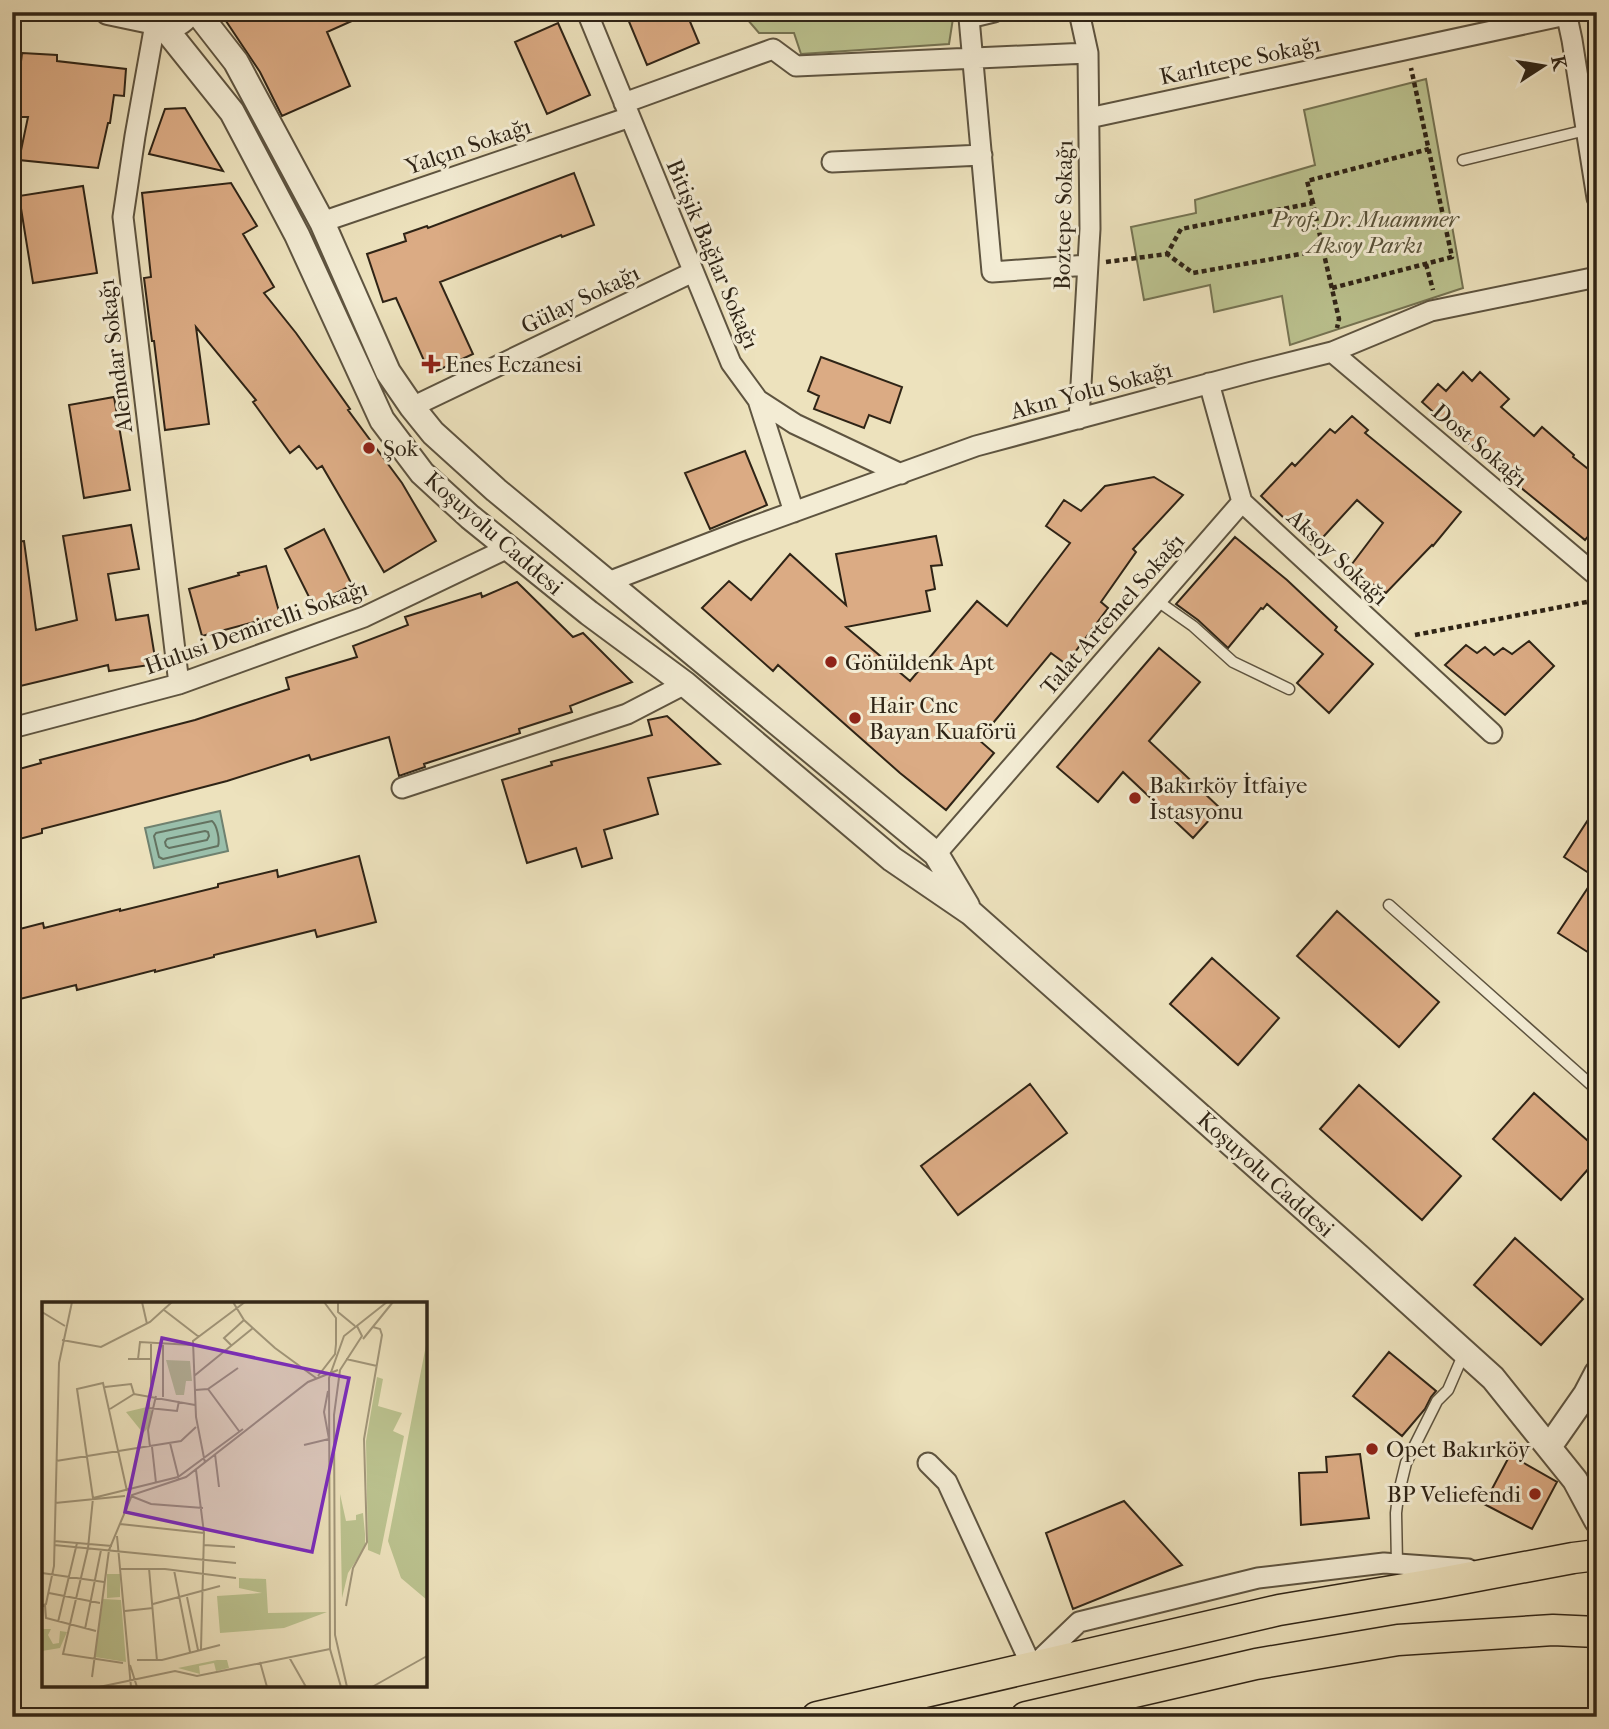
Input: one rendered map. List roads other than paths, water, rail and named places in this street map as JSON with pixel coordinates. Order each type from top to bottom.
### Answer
[{"type":"main road","points":[[817,1717],[1279,1610],[1597,1556]]},
{"type":"main road","points":[[1026,1717],[1255,1664],[1398,1640],[1553,1630],[1597,1632]]},
{"type":"street","points":[[108,12],[151,21],[180,23],[190,12]]},
{"type":"street","name":"Koşuyolu Caddesi","points":[[197,12],[236,61],[323,222],[388,372],[433,433],[496,490],[936,854],[971,913]]},
{"type":"street","name":"Bitişik Bağlar Sokağı","points":[[587,12],[731,363],[758,400],[795,424],[901,474]]},
{"type":"street","points":[[994,12],[970,18],[992,272],[1088,265]]},
{"type":"street","name":"Boztepe Sokağı","points":[[1079,419],[1090,229],[1088,53],[1080,12]]},
{"type":"street","points":[[1566,14],[1597,198]]},
{"type":"street","name":"Karlıtepe Sokağı","points":[[1089,118],[1566,14]]},
{"type":"street","name":"Koşuyolu Caddesi","points":[[151,21],[232,112],[297,235],[382,420],[422,473],[470,517],[589,613],[685,684],[892,859],[971,913],[1493,1378],[1575,1480],[1597,1521]]},
{"type":"street","name":"Alemdar Sokağı","points":[[151,21],[123,217],[179,684]]},
{"type":"street","name":"Yalçın Sokağı","points":[[323,222],[627,110],[773,49],[796,66],[974,58]]},
{"type":"street","points":[[974,58],[1088,53]]},
{"type":"street","points":[[832,162],[982,155]]},
{"type":"street","points":[[297,235],[323,222]]},
{"type":"street","name":"Gülay Sokağı","points":[[412,407],[693,272]]},
{"type":"street","name":"Akın Yolu Sokağı","points":[[608,582],[976,446],[1332,352],[1437,310],[1597,276]]},
{"type":"street","name":"Dost Sokağı","points":[[1332,352],[1597,576]]},
{"type":"street","points":[[1209,383],[1242,502]]},
{"type":"street","points":[[758,400],[794,512]]},
{"type":"street","points":[[382,420],[412,407]]},
{"type":"street","name":"Talat Artemel Sokağı","points":[[936,854],[1242,502]]},
{"type":"street","name":"Aksoy Sokağı","points":[[1242,502],[1492,733]]},
{"type":"street","name":"Hulusi Demirelli Sokağı","points":[[12,728],[179,684],[364,617],[508,548]]},
{"type":"street","points":[[589,613],[608,582]]},
{"type":"street","points":[[402,788],[627,713],[685,684]]},
{"type":"street","points":[[1597,1373],[1586,1394],[1549,1447],[1597,1478]]},
{"type":"street","points":[[928,1463],[947,1482],[1032,1667],[1079,1622],[1258,1578],[1384,1563],[1498,1572]]},
{"type":"lane","points":[[1463,160],[1586,130]]},
{"type":"lane","points":[[1156,600],[1193,626],[1233,662],[1289,690]]},
{"type":"lane","points":[[1389,905],[1597,1090]]},
{"type":"lane","points":[[1397,1564],[1396,1513],[1406,1463],[1437,1401],[1448,1390],[1464,1353]]},
{"type":"water","points":[[220,811],[228,851],[154,868],[145,828]]},
{"type":"place","name":"Enes Eczanesi","points":[[431,364]]},
{"type":"place","name":"Şok","points":[[369,448]]},
{"type":"place","name":"Gönüldenk Apt","points":[[831,662]]},
{"type":"place","name":"Hair Cnc Bayan Kuaförü","points":[[855,718]]},
{"type":"place","name":"Bakırköy İtfaiye İstasyonu","points":[[1135,798]]},
{"type":"place","name":"Opet Bakırköy","points":[[1372,1449]]},
{"type":"place","name":"BP Veliefendi","points":[[1535,1494]]},
{"type":"park label","name":"Prof. Dr. Muammer Aksoy Parkı","points":[[1365,232]]}]
